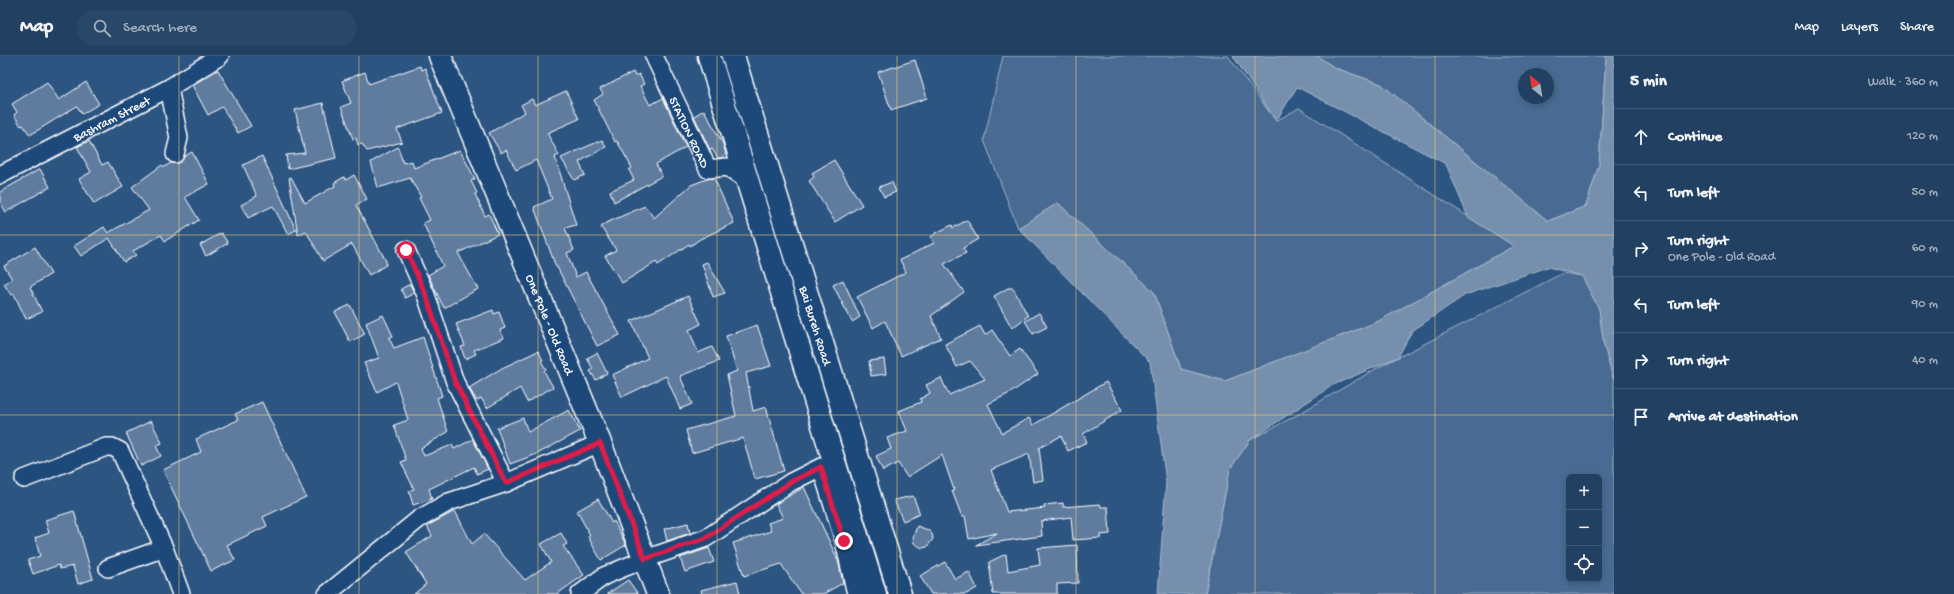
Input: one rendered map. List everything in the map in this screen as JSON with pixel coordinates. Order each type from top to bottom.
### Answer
[{"type":"main road","name":"One Pole - Old Road","points":[[440,56],[600,443],[658,594]]},
{"type":"main road","name":"Bai Bureh Road","points":[[709,56],[875,594]]},
{"type":"main road","name":"Bai Bureh Road","points":[[733,56],[900,594]]},
{"type":"street","name":"Bashram Street","points":[[0,175],[169,88],[220,56]]},
{"type":"street","name":"STATION ROAD","points":[[654,56],[708,169],[728,167],[748,181]]},
{"type":"street","points":[[169,88],[179,138],[175,154]]},
{"type":"street","points":[[406,250],[426,295],[455,382],[506,483]]},
{"type":"street","points":[[327,594],[419,519],[449,502],[506,483],[600,443]]},
{"type":"street","points":[[24,479],[106,447],[112,447],[120,451],[164,548],[181,594]]},
{"type":"street","points":[[580,594],[604,576],[645,559],[706,538],[791,482],[821,467],[844,541],[856,594]]},
{"type":"street","points":[[108,568],[164,548]]},
{"type":"shaded area","points":[[1003,56],[1228,56],[1276,121],[1299,108],[1514,246],[1377,322],[1225,381],[1181,369],[1154,292],[1058,203],[1018,228],[984,140]]},
{"type":"shaded area","points":[[1233,56],[1317,56],[1335,68],[1381,84],[1548,221],[1586,206],[1599,165],[1606,56],[1614,56],[1614,381],[1604,346],[1599,309],[1582,276],[1548,267],[1465,295],[1412,331],[1398,357],[1333,385],[1250,440],[1230,469],[1205,594],[1158,594],[1166,482],[1150,362],[1018,228],[1058,203],[1154,292],[1181,369],[1225,381],[1377,322],[1514,246],[1468,217],[1446,164],[1297,87],[1276,121]]},
{"type":"shaded area","points":[[1317,56],[1606,56],[1599,165],[1586,206],[1548,221],[1381,84],[1335,68]]},
{"type":"shaded area","points":[[1563,273],[1582,276],[1599,309],[1604,346],[1614,381],[1614,594],[1205,594],[1230,469],[1250,440],[1295,416],[1379,367]]},
{"type":"building","points":[[915,60],[927,98],[891,110],[878,72]]},
{"type":"building","points":[[420,66],[421,70],[425,68],[442,113],[397,129],[402,142],[367,151],[362,144],[358,145],[356,138],[353,139],[341,107],[351,103],[342,81],[365,72],[369,84]]},
{"type":"building","points":[[218,70],[251,126],[238,133],[222,107],[208,115],[192,85]]},
{"type":"building","points":[[633,72],[635,76],[639,74],[644,84],[640,86],[650,105],[663,98],[686,147],[656,164],[662,176],[614,202],[610,191],[634,180],[629,170],[632,168],[617,141],[615,142],[594,100],[603,94],[600,89]]},
{"type":"building","points":[[47,82],[59,100],[86,82],[99,104],[82,114],[77,106],[30,135],[23,125],[21,126],[14,115],[17,112],[12,104]]},
{"type":"building","points":[[566,91],[579,119],[547,133],[559,155],[555,157],[576,225],[565,228],[574,250],[567,253],[576,277],[586,272],[620,335],[597,346],[556,267],[534,207],[552,199],[536,160],[516,170],[506,150],[501,153],[489,133],[525,112],[521,105],[532,99],[535,105]]},
{"type":"building","points":[[323,103],[336,158],[288,169],[286,155],[305,153],[295,110]]},
{"type":"building","points":[[704,110],[723,144],[726,154],[721,158],[718,158],[712,149],[710,150],[694,116]]},
{"type":"building","points":[[602,140],[606,147],[579,162],[585,175],[574,180],[561,158]]},
{"type":"building","points":[[89,141],[102,165],[108,162],[123,187],[94,204],[79,179],[91,172],[77,147]]},
{"type":"building","points":[[398,147],[403,163],[412,161],[414,168],[460,150],[475,179],[471,181],[477,193],[475,194],[485,216],[489,214],[498,234],[458,253],[478,289],[444,308],[428,275],[443,266],[423,223],[430,220],[419,198],[421,197],[410,178],[378,188],[371,162]]},
{"type":"building","points":[[192,152],[209,184],[185,197],[199,220],[165,241],[161,235],[133,251],[136,255],[124,262],[109,238],[81,256],[74,246],[104,227],[108,233],[149,210],[132,187],[162,165],[164,167],[171,163],[178,163]]},
{"type":"building","points":[[262,156],[296,230],[288,234],[273,206],[248,218],[241,205],[257,196],[243,165]]},
{"type":"building","points":[[834,160],[862,205],[835,222],[809,181],[814,177],[812,173]]},
{"type":"building","points":[[40,169],[50,187],[6,212],[0,202],[0,192]]},
{"type":"building","points":[[354,175],[367,199],[356,205],[386,261],[386,265],[369,275],[352,244],[323,261],[306,231],[298,235],[289,178],[291,177],[305,203],[335,186],[334,183],[344,177],[346,180]]},
{"type":"building","points":[[714,178],[734,223],[700,239],[690,246],[689,244],[658,265],[656,262],[622,283],[605,256],[616,250],[601,227],[606,223],[645,206],[654,218],[691,185]]},
{"type":"building","points":[[892,182],[896,192],[884,197],[879,187]]},
{"type":"building","points":[[967,220],[978,239],[963,248],[966,253],[944,264],[964,292],[931,316],[941,338],[901,356],[885,321],[873,328],[857,297],[906,272],[900,260],[934,243],[931,237],[936,233],[952,225],[953,228]]},
{"type":"building","points":[[221,233],[228,243],[206,256],[200,245]]},
{"type":"building","points":[[35,247],[51,274],[30,287],[42,312],[26,319],[14,294],[11,295],[4,284],[12,279],[4,266]]},
{"type":"building","points":[[707,262],[725,293],[713,297],[702,264]]},
{"type":"building","points":[[843,280],[860,317],[852,322],[833,285]]},
{"type":"building","points":[[410,284],[414,293],[405,298],[401,289]]},
{"type":"building","points":[[1008,288],[1013,288],[1028,316],[1012,328],[994,296]]},
{"type":"building","points":[[688,296],[701,324],[689,330],[698,353],[712,347],[719,361],[680,376],[692,404],[680,409],[666,376],[622,397],[612,375],[648,358],[631,321]]},
{"type":"building","points":[[350,305],[365,334],[350,342],[335,312]]},
{"type":"building","points":[[493,310],[494,314],[499,312],[505,328],[500,330],[504,338],[474,350],[476,354],[465,359],[461,347],[465,346],[456,324]]},
{"type":"building","points":[[1039,313],[1047,327],[1033,334],[1025,321]]},
{"type":"building","points":[[383,315],[393,336],[389,338],[394,348],[423,337],[442,396],[437,398],[448,432],[421,448],[424,456],[452,445],[454,449],[473,439],[488,469],[477,474],[474,467],[429,489],[432,499],[413,505],[409,491],[414,489],[401,462],[406,460],[394,425],[408,420],[396,382],[377,392],[364,363],[379,358],[366,323]]},
{"type":"building","points":[[757,325],[771,366],[746,373],[753,411],[766,407],[784,471],[755,479],[743,438],[692,453],[686,430],[736,416],[727,375],[737,371],[726,336]]},
{"type":"building","points":[[980,326],[985,335],[992,330],[1010,356],[1020,349],[1038,374],[1010,393],[988,404],[1002,433],[1029,418],[1033,425],[1106,382],[1122,410],[1083,434],[1087,442],[1068,451],[1061,436],[1039,448],[1043,480],[1033,482],[1029,454],[991,470],[1007,512],[1045,508],[1044,505],[1063,503],[1063,507],[1100,504],[1101,507],[1108,507],[1110,534],[1100,535],[1101,538],[1073,540],[1071,517],[1041,521],[1042,536],[976,545],[997,533],[969,539],[965,516],[962,517],[952,491],[954,490],[942,455],[907,477],[898,463],[883,471],[876,456],[891,449],[887,438],[907,431],[899,411],[921,402],[920,399],[930,393],[926,385],[941,378],[949,395],[985,379],[970,361],[957,367],[945,344]]},
{"type":"building","points":[[538,351],[543,360],[541,361],[546,369],[544,371],[553,387],[527,402],[520,388],[487,408],[481,398],[477,401],[469,388],[502,368]]},
{"type":"building","points":[[597,353],[607,373],[596,380],[590,371],[593,369],[587,358]]},
{"type":"building","points":[[884,359],[886,374],[871,376],[869,361]]},
{"type":"building","points":[[262,402],[306,497],[263,517],[267,526],[227,545],[235,560],[211,571],[163,470],[201,452],[196,439],[238,420],[235,414]]},
{"type":"building","points":[[569,410],[580,431],[537,454],[510,464],[497,428],[523,418],[528,432]]},
{"type":"building","points":[[151,421],[162,443],[156,446],[161,456],[141,466],[126,433]]},
{"type":"building","points":[[804,487],[838,560],[843,583],[823,594],[801,594],[781,564],[744,576],[733,543],[771,531],[768,523],[783,518],[776,504]]},
{"type":"building","points":[[913,496],[920,514],[903,521],[894,500]]},
{"type":"building","points":[[598,499],[612,523],[614,521],[626,545],[601,560],[588,537],[590,535],[577,511]]},
{"type":"building","points":[[74,511],[93,579],[78,584],[73,566],[60,569],[59,565],[33,574],[28,560],[40,556],[35,538],[49,533],[45,520]]},
{"type":"building","points":[[455,511],[472,544],[484,534],[525,580],[551,562],[541,544],[561,533],[567,544],[563,546],[584,575],[557,594],[414,594],[426,584],[406,552],[432,536],[427,526]]},
{"type":"building","points":[[688,523],[690,533],[667,541],[664,529]]},
{"type":"building","points":[[917,526],[928,530],[932,534],[933,539],[927,547],[922,548],[914,543],[913,538]]},
{"type":"building","points":[[1077,545],[1078,583],[1057,584],[1057,594],[993,594],[989,562],[1006,554],[1008,571],[1040,565],[1038,548]]},
{"type":"building","points":[[709,548],[714,562],[685,572],[680,558]]},
{"type":"building","points":[[945,562],[955,579],[969,572],[977,588],[966,594],[931,594],[920,576]]},
{"type":"building","points":[[628,580],[638,594],[607,594]]},
{"type":"building","points":[[737,581],[740,594],[702,594],[701,590]]},
{"type":"route","points":[[406,250],[426,295],[455,382],[506,483],[600,443],[645,559],[706,538],[791,482],[821,467],[844,541]]}]
